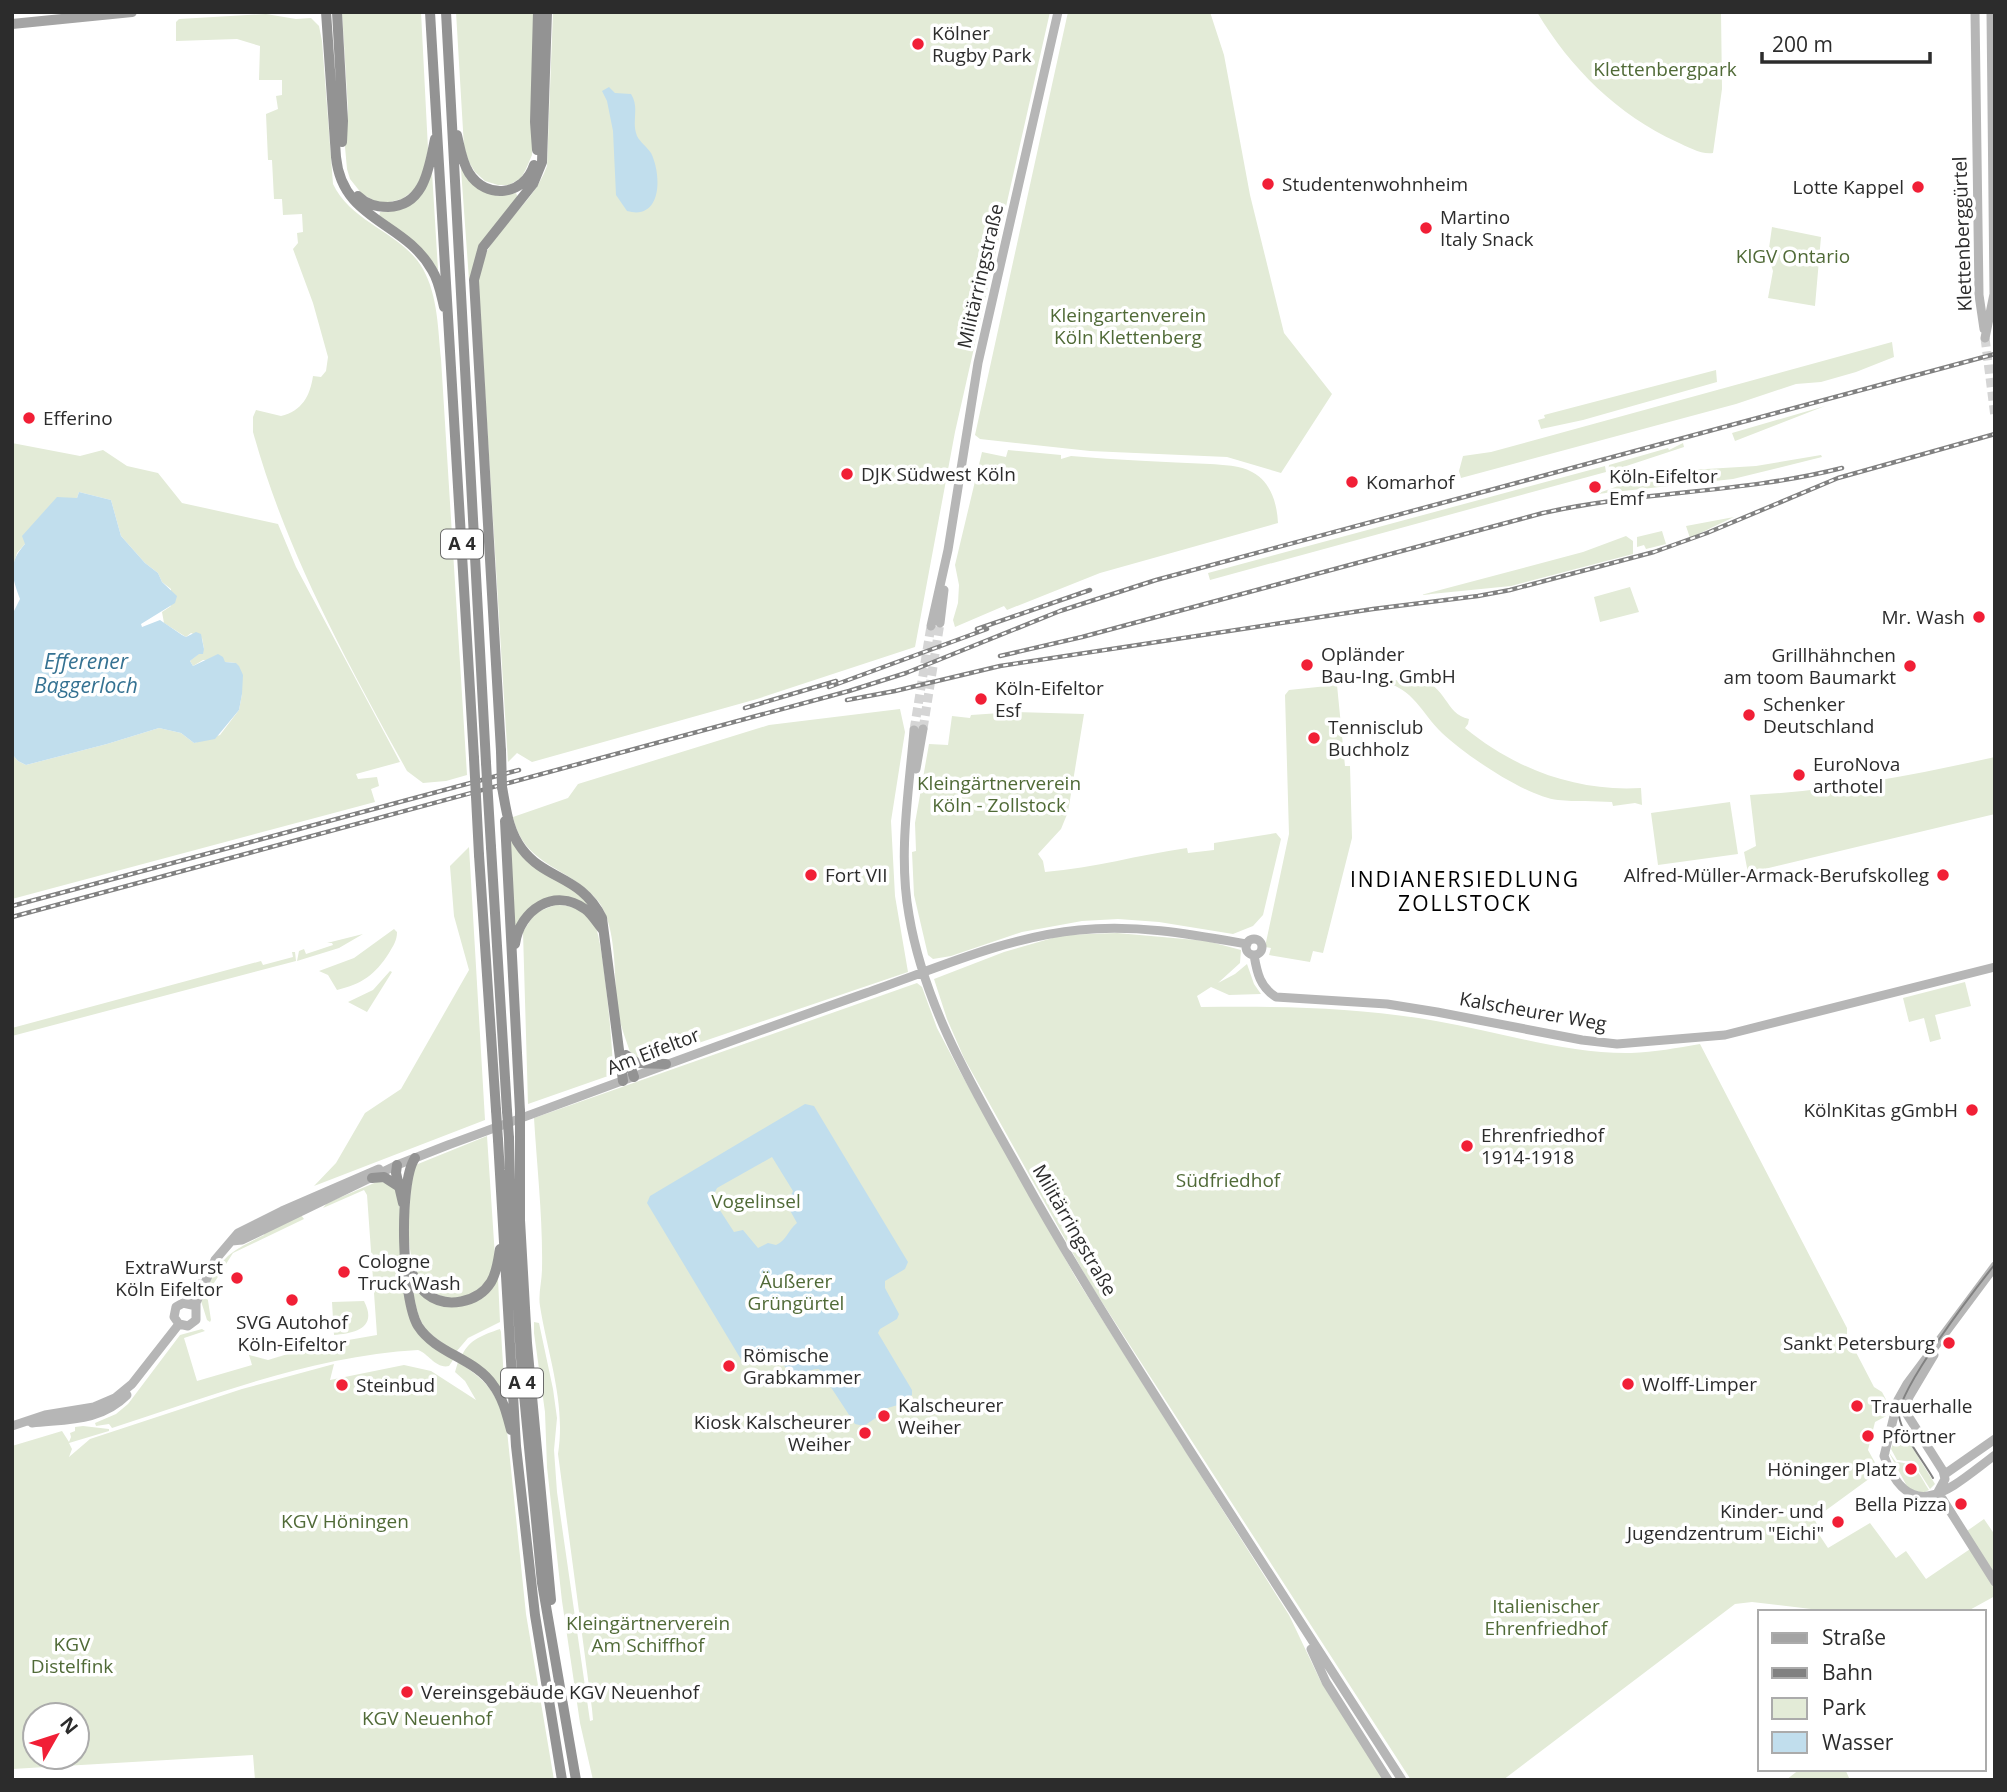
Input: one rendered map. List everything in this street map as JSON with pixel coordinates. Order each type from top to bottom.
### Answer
[{"type":"highway","points":[[326,12],[340,180],[349,196],[407,242],[427,263],[437,279],[450,330]]},
{"type":"highway","points":[[337,12],[343,121],[342,161],[347,182],[361,200],[379,207],[394,206],[407,202],[420,190],[427,178],[439,123]]},
{"type":"highway","name":"A 4","points":[[430,12],[439,123],[479,855],[502,1111],[509,1138],[520,1220],[530,1383],[550,1583],[551,1626]]},
{"type":"highway","name":"A 4","points":[[446,12],[492,847],[502,1111]]},
{"type":"highway","points":[[451,105],[464,162],[478,183],[501,192],[522,185],[532,171],[537,151],[535,122],[538,12]]},
{"type":"highway","points":[[509,1138],[520,1111],[474,280],[483,247],[533,184],[542,162],[547,12]]},
{"type":"highway","points":[[470,449],[490,566]]},
{"type":"highway","points":[[502,787],[512,832],[521,848],[534,862],[586,893],[596,904],[602,918],[617,1039],[628,1079]]},
{"type":"highway","points":[[512,964],[520,926],[535,907],[549,901],[562,900],[584,908],[604,932]]},
{"type":"highway","points":[[617,1039],[626,1055],[628,1079]]},
{"type":"highway","points":[[626,1055],[637,1063],[666,1064]]},
{"type":"highway","name":"A 4","points":[[509,1138],[503,1233],[516,1446],[536,1615],[562,1780]]},
{"type":"highway","name":"A 4","points":[[509,1138],[524,1399],[542,1583],[576,1780]]},
{"type":"highway","points":[[402,1185],[415,1158]]},
{"type":"highway","points":[[397,1165],[402,1169],[407,1292],[414,1317],[426,1336],[481,1371],[493,1384],[503,1404],[516,1446]]},
{"type":"highway","points":[[372,1178],[384,1177],[402,1185]]},
{"type":"highway","points":[[406,1258],[413,1277],[427,1294],[442,1301],[464,1301],[477,1295],[490,1283],[497,1265],[503,1233]]},
{"type":"main road","points":[[12,24],[132,12]]},
{"type":"main road","name":"Militärringstraße","points":[[936,625],[978,363],[1058,12]]},
{"type":"main road","name":"Klettenberggürtel","points":[[1975,12],[1980,306],[1985,338],[1994,294],[1990,12]]},
{"type":"main road","points":[[1980,306],[1993,303]]},
{"type":"main road","name":"Militärringstraße","points":[[919,730],[906,819],[908,914],[923,973],[947,1036],[1060,1243],[1402,1780]]},
{"type":"main road","name":"Am Eifeltor","points":[[232,1241],[242,1240],[415,1158],[666,1064],[923,973],[1029,939],[1077,930],[1157,929],[1247,944]]},
{"type":"main road","name":"Kalscheurer Weg","points":[[1247,944],[1254,939],[1261,943],[1260,952],[1254,955],[1260,981],[1267,991],[1276,997],[1387,1004],[1617,1044],[1725,1035],[1995,967]]},
{"type":"main road","name":"Am Eifeltor","points":[[192,1306],[221,1251],[247,1228],[378,1169],[397,1165]]},
{"type":"main road","points":[[1995,1266],[1907,1384],[1898,1400],[1884,1456],[1900,1487],[1916,1497],[1924,1498],[1938,1492],[1995,1455]]},
{"type":"main road","name":"Am Eifeltor","points":[[180,1304],[192,1306],[197,1316],[193,1323],[185,1326],[179,1324],[175,1320],[174,1312],[180,1304]]},
{"type":"main road","name":"Am Eifeltor","points":[[12,1427],[45,1415],[103,1404],[124,1391],[150,1363],[179,1324]]},
{"type":"main road","points":[[1910,1417],[1907,1402],[1909,1396],[1944,1335]]},
{"type":"main road","points":[[1898,1400],[1944,1474],[1938,1492]]},
{"type":"main road","points":[[1892,1426],[1910,1417]]},
{"type":"main road","points":[[1944,1474],[1995,1439]]},
{"type":"main road","points":[[1977,1452],[1977,1460],[1986,1462]]},
{"type":"main road","points":[[1938,1492],[1995,1582]]},
{"type":"main road","name":"Militärringstraße","points":[[1301,1625],[1326,1682],[1388,1780]]},
{"type":"green space","points":[[342,12],[421,12],[428,149],[423,175],[414,190],[402,199],[377,202],[362,194],[350,179],[345,147],[348,109]]},
{"type":"green space","points":[[456,12],[534,12],[532,155],[521,178],[509,185],[485,181],[475,172],[464,147]]},
{"type":"green space","points":[[553,12],[1050,12],[955,432],[915,647],[757,699],[532,762],[517,753],[508,762],[478,278],[491,245],[531,195],[547,166]]},
{"type":"green space","name":"Kleingartenverein Köln Klettenberg","points":[[1068,12],[1210,12],[1224,55],[1250,195],[1284,333],[1332,394],[1281,473],[1227,457],[1090,451],[980,439],[975,435]]},
{"type":"green space","name":"Klettenbergpark","points":[[1537,12],[1721,12],[1722,89],[1713,153],[1700,152],[1655,131],[1615,104],[1580,71]]},
{"type":"green space","points":[[266,14],[296,19],[311,18],[319,26],[333,184],[341,198],[352,209],[414,256],[432,290],[441,359],[467,775],[446,781],[423,783],[407,771],[362,689],[300,563],[253,432],[256,410],[281,416],[304,402],[313,376],[321,377],[326,371],[328,357],[313,303],[293,249],[298,243],[297,233],[303,232],[302,214],[283,215],[282,199],[274,199],[272,160],[268,160],[266,114],[278,109],[276,96],[282,95],[282,80],[259,80],[260,46],[237,39],[176,41],[176,22],[179,19]]},
{"type":"green space","points":[[461,169],[497,196],[516,193],[518,198],[469,280]]},
{"type":"green space","points":[[432,172],[438,270],[379,217],[380,212],[392,211]]},
{"type":"green space","name":"KlGV Ontario","points":[[1772,227],[1821,237],[1815,306],[1768,298],[1773,271],[1768,255]]},
{"type":"green space","points":[[1892,342],[1894,357],[1856,372],[1821,382],[1796,384],[1736,404],[1461,478],[1459,471],[1463,456],[1491,452]]},
{"type":"green space","points":[[1716,370],[1717,382],[1583,420],[1541,429],[1538,420],[1545,418],[1544,415]]},
{"type":"green space","points":[[1825,406],[1735,441],[1732,433]]},
{"type":"green space","points":[[12,443],[80,456],[103,450],[127,466],[158,473],[182,503],[278,524],[296,567],[400,762],[356,774],[358,779],[377,777],[379,786],[371,789],[375,802],[12,899],[12,754],[26,765],[159,728],[181,733],[194,743],[220,735],[239,710],[242,694],[236,663],[203,660],[193,666],[190,661],[204,649],[202,638],[191,633],[186,637],[164,623],[162,612],[171,606],[171,589],[121,536],[111,500],[79,492],[77,498],[17,553],[12,570]]},
{"type":"green space","points":[[1683,443],[1684,447],[1608,472],[1609,465],[1668,448],[1669,450]]},
{"type":"green space","points":[[1008,450],[1061,455],[1061,459],[1071,456],[1242,468],[1259,476],[1268,487],[1278,523],[1100,573],[1007,610],[1004,606],[955,627],[953,620],[959,585],[955,565],[982,452],[1006,457]]},
{"type":"green space","points":[[1821,455],[1822,457],[1733,479],[1596,494],[1657,472],[1756,466]]},
{"type":"green space","points":[[1605,466],[1606,472],[1210,580],[1208,573]]},
{"type":"green space","points":[[1734,517],[1690,538],[1686,526]]},
{"type":"green space","points":[[1662,531],[1666,544],[1646,549],[1644,545],[1637,547],[1637,537]]},
{"type":"green space","points":[[1626,536],[1633,541],[1633,554],[1511,586],[1421,595],[1583,552]]},
{"type":"green space","points":[[1630,587],[1639,612],[1600,622],[1594,597]]},
{"type":"green space","points":[[1417,679],[1435,687],[1455,711],[1469,719],[1465,728],[1504,755],[1547,775],[1570,782],[1641,788],[1642,805],[1635,803],[1613,806],[1612,802],[1558,800],[1514,783],[1452,742],[1402,689],[1382,682]]},
{"type":"green space","points":[[1337,685],[1345,766],[1350,766],[1352,838],[1323,953],[1313,951],[1310,962],[1269,955],[1271,948],[1265,947],[1289,834],[1285,695],[1289,690]]},
{"type":"green space","points":[[900,709],[905,732],[891,821],[895,896],[908,972],[669,1053],[641,1060],[630,1052],[618,1012],[614,951],[604,911],[587,890],[538,857],[527,846],[513,817],[568,798],[578,784],[769,725]]},
{"type":"green space","name":"Kleingärtnerverein Köln - Zollstock","points":[[1015,712],[1084,714],[1068,812],[1061,829],[1038,854],[1043,861],[1045,872],[1187,848],[1188,853],[1214,850],[1214,843],[1276,833],[1281,839],[1263,915],[1253,926],[1233,934],[1159,922],[1118,919],[1082,921],[1022,932],[951,956],[933,959],[928,955],[914,895],[912,852],[916,851],[915,823],[929,744],[948,745],[952,716],[970,718],[971,715]]},
{"type":"green space","points":[[1995,757],[1995,814],[1748,873],[1744,852],[1756,846],[1750,795],[1873,781]]},
{"type":"green space","points":[[1730,802],[1738,854],[1658,865],[1651,813]]},
{"type":"green space","points":[[510,838],[575,890],[598,916],[554,897],[514,931]]},
{"type":"green space","points":[[469,847],[485,1120],[314,1186],[336,1163],[365,1113],[401,1089],[469,970],[454,916],[450,866]]},
{"type":"green space","points":[[555,905],[578,909],[595,926],[604,972],[613,1070],[608,1076],[528,1104],[523,932],[535,913]]},
{"type":"green space","points":[[394,929],[397,932],[396,938],[389,953],[373,973],[354,985],[337,990],[328,975],[319,971],[354,958]]},
{"type":"green space","name":"Südfriedhof","points":[[1117,933],[1207,941],[1241,950],[1240,963],[1218,983],[1247,964],[1254,984],[1261,994],[1229,995],[1211,987],[1197,996],[1201,1007],[1290,1007],[1407,1016],[1558,1046],[1607,1052],[1649,1052],[1700,1044],[1847,1328],[1847,1335],[1874,1387],[1882,1392],[1891,1409],[1890,1414],[1875,1422],[1868,1450],[1878,1468],[1877,1473],[1814,1519],[1817,1524],[1814,1527],[1828,1548],[1870,1523],[1896,1558],[1906,1551],[1926,1579],[1976,1545],[1967,1531],[1984,1519],[1995,1535],[1995,1596],[1970,1610],[1819,1610],[1752,1602],[1735,1604],[1503,1780],[1411,1780],[1089,1282],[964,1058],[947,1019],[934,979],[1004,952],[1063,935]]},
{"type":"green space","points":[[363,934],[339,948],[297,961],[299,951],[304,949],[306,954],[333,945],[327,943]]},
{"type":"green space","points":[[292,952],[295,952],[296,961],[12,1036],[12,1028],[261,961],[263,965],[293,957]]},
{"type":"green space","points":[[390,971],[392,972],[367,1012],[348,1002],[373,990]]},
{"type":"green space","points":[[1965,982],[1971,1006],[1935,1015],[1941,1039],[1930,1042],[1924,1018],[1909,1022],[1903,998]]},
{"type":"green space","name":"Äußerer Grüngürtel","points":[[917,983],[922,987],[937,1028],[958,1068],[1076,1278],[1289,1615],[1321,1682],[1384,1780],[593,1780],[580,1723],[562,1601],[547,1467],[545,1412],[534,1333],[534,1322],[539,1323],[557,1418],[554,1450],[557,1492],[590,1721],[593,1720],[592,1709],[558,1454],[558,1398],[540,1301],[542,1231],[534,1118]]},
{"type":"green space","points":[[487,1136],[495,1257],[493,1268],[489,1278],[468,1295],[446,1297],[426,1286],[413,1263],[409,1227],[413,1166]]},
{"type":"green space","points":[[379,1181],[394,1186],[399,1197],[407,1307],[453,1360],[449,1366],[436,1363],[418,1350],[340,1360],[263,1379],[112,1428],[109,1424],[96,1426],[95,1423],[116,1414],[128,1404],[180,1335],[202,1329],[205,1331],[184,1338],[197,1381],[252,1365],[249,1355],[268,1360],[314,1346],[377,1335],[367,1195],[364,1190],[323,1208],[327,1203]]},
{"type":"green space","points":[[301,1215],[304,1219],[233,1253],[207,1294],[211,1320],[207,1320],[202,1296],[220,1264],[240,1247],[264,1235],[264,1232]]},
{"type":"green space","points":[[498,1278],[500,1322],[468,1338],[456,1352],[434,1336],[422,1323],[410,1279],[450,1306]]},
{"type":"green space","points":[[364,1301],[368,1310],[366,1323],[350,1333],[334,1335],[332,1302]]},
{"type":"green space","points":[[500,1329],[505,1396],[462,1355],[473,1341]]},
{"type":"green space","points":[[458,1362],[483,1381],[493,1393],[506,1421],[526,1614],[554,1780],[255,1780],[253,1755],[91,1764],[91,1701],[21,1701],[21,1768],[12,1769],[12,1446],[62,1431],[69,1442],[70,1433],[75,1431],[75,1427],[109,1429],[69,1443],[72,1449],[69,1457],[90,1439],[242,1389],[334,1364],[330,1380],[404,1365],[431,1371],[476,1400],[465,1381],[455,1372]]},
{"type":"green space","points":[[1902,1431],[1935,1484],[1930,1489],[1913,1462],[1897,1460],[1891,1449],[1895,1437]]},
{"type":"green space","points":[[1888,1451],[1896,1462],[1916,1470],[1929,1490],[1925,1495],[1909,1490]]},
{"type":"green space","points":[[1797,1771],[1846,1771],[1850,1780],[1786,1780]]},
{"type":"water","points":[[609,87],[615,93],[631,94],[635,104],[637,136],[655,162],[656,194],[653,203],[639,212],[627,211],[616,195],[613,131],[607,101],[602,91]]},
{"type":"water","name":"Efferener Baggerloch","points":[[79,492],[111,500],[121,536],[177,596],[175,603],[141,624],[142,627],[160,620],[186,637],[196,632],[201,634],[203,654],[190,661],[193,666],[218,654],[225,662],[239,666],[243,675],[239,710],[215,739],[194,743],[181,733],[159,728],[26,765],[12,754],[12,615],[20,599],[13,577],[13,564],[25,544],[22,536],[57,497],[77,498]]},
{"type":"water","name":"Kalscheurer Weiher","points":[[805,1104],[814,1106],[908,1262],[905,1269],[885,1281],[885,1288],[899,1314],[897,1319],[878,1333],[912,1390],[912,1395],[901,1404],[881,1410],[877,1417],[864,1426],[855,1424],[819,1369],[792,1377],[772,1351],[751,1363],[742,1361],[647,1203],[650,1196]],"holes":[[[772,1157],[793,1191],[787,1205],[797,1223],[780,1243],[768,1243],[758,1248],[743,1230],[734,1232],[712,1198],[717,1188]]]},
{"type":"tunnel","points":[[1985,338],[1995,417]]},
{"type":"tunnel","points":[[923,729],[940,623]]},
{"type":"tunnel","points":[[914,730],[931,626]]},
{"type":"tram line","points":[[1933,1478],[1901,1423],[1899,1416],[1902,1403],[1939,1339],[1995,1264]]},
{"type":"railway","points":[[12,917],[849,691],[906,673],[1060,611],[1156,580],[1995,354]]},
{"type":"railway","points":[[847,700],[1000,666],[1510,590],[1654,552],[1707,533],[1838,478],[1995,434]]},
{"type":"railway","points":[[1000,656],[1082,637],[1543,513],[1618,500],[1768,482],[1842,468]]},
{"type":"railway","points":[[977,629],[1090,590]]},
{"type":"railway","points":[[829,687],[987,629]]},
{"type":"railway","points":[[745,708],[836,681]]},
{"type":"railway","points":[[12,906],[519,770]]},
{"type":"place","name":"Kölner Rugby Park","points":[[918,44]]},
{"type":"place","name":"Studentenwohnheim","points":[[1268,184]]},
{"type":"place","name":"Lotte Kappel","points":[[1918,187]]},
{"type":"place","name":"Martino Italy Snack","points":[[1426,228]]},
{"type":"place","name":"Efferino","points":[[29,418]]},
{"type":"place","name":"DJK Südwest Köln","points":[[847,474]]},
{"type":"place","name":"Komarhof","points":[[1352,482]]},
{"type":"place","name":"Köln-Eifeltor Emf","points":[[1595,487]]},
{"type":"place","name":"Mr. Wash","points":[[1979,617]]},
{"type":"place","name":"Opländer Bau-Ing. GmbH","points":[[1307,665]]},
{"type":"place","name":"Grillhähnchen am toom Baumarkt","points":[[1910,666]]},
{"type":"place","name":"Köln-Eifeltor Esf","points":[[981,699]]},
{"type":"place","name":"Schenker Deutschland","points":[[1749,715]]},
{"type":"place","name":"Tennisclub Buchholz","points":[[1314,738]]},
{"type":"place","name":"EuroNova arthotel","points":[[1799,775]]},
{"type":"place","name":"Fort VII","points":[[811,875]]},
{"type":"place","name":"Alfred-Müller-Armack-Berufskolleg","points":[[1943,875]]},
{"type":"place","name":"KölnKitas gGmbH","points":[[1972,1110]]},
{"type":"place","name":"Ehrenfriedhof 1914-1918","points":[[1467,1146]]},
{"type":"place","name":"Cologne Truck Wash","points":[[344,1272]]},
{"type":"place","name":"ExtraWurst Köln Eifeltor","points":[[237,1278]]},
{"type":"place","name":"SVG Autohof Köln-Eifeltor","points":[[292,1300]]},
{"type":"place","name":"Sankt Petersburg","points":[[1949,1343]]},
{"type":"place","name":"Römische Grabkammer","points":[[729,1366]]},
{"type":"place","name":"Wolff-Limper","points":[[1628,1384]]},
{"type":"place","name":"Steinbud","points":[[342,1385]]},
{"type":"place","name":"Trauerhalle","points":[[1857,1406]]},
{"type":"place","name":"Kalscheurer Weiher","points":[[884,1416]]},
{"type":"place","name":"Kiosk Kalscheurer Weiher","points":[[865,1433]]},
{"type":"place","name":"Pförtner","points":[[1868,1436]]},
{"type":"place","name":"Höninger Platz","points":[[1911,1469]]},
{"type":"place","name":"Bella Pizza","points":[[1961,1504]]},
{"type":"place","name":"Kinder- und Jugendzentrum \"Eichi\"","points":[[1838,1522]]},
{"type":"place","name":"Vereinsgebäude KGV Neuenhof","points":[[407,1692]]},
{"type":"district","name":"INDIANERSIEDLUNG ZOLLSTOCK","points":[[1465,892]]},
{"type":"park label","name":"Vogelinsel","points":[[756,1201]]},
{"type":"park label","name":"KGV Höningen","points":[[345,1521]]},
{"type":"park label","name":"Italienischer Ehrenfriedhof","points":[[1546,1617]]},
{"type":"park label","name":"Kleingärtnerverein Am Schiffhof","points":[[648,1634]]},
{"type":"park label","name":"KGV Distelfink","points":[[72,1655]]},
{"type":"park label","name":"KGV Neuenhof","points":[[427,1718]]}]
